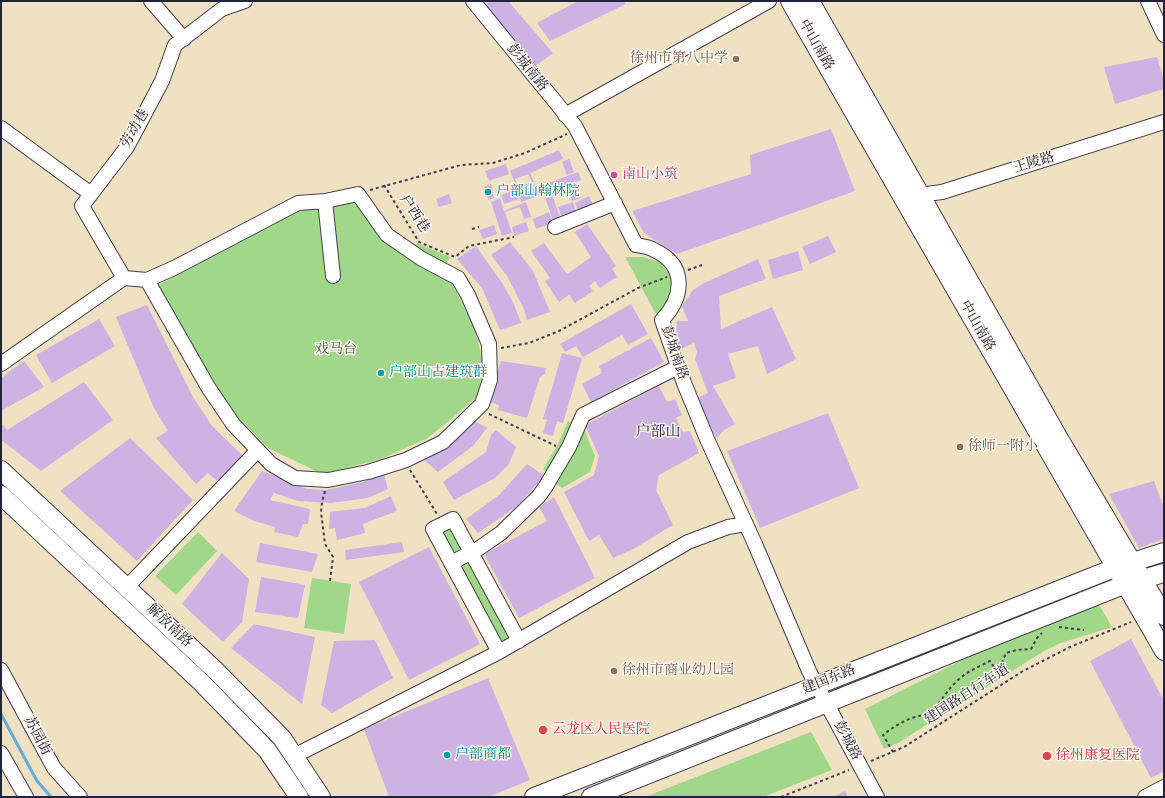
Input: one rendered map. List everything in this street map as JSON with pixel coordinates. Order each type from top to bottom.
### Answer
[{"type":"main road","name":"中山南路","points":[[790,1],[911,196],[1134,582],[1164,616]]},
{"type":"main road","name":"中山南路","points":[[810,1],[911,196]]},
{"type":"main road","name":"解放南路","points":[[1,470],[214,669],[282,738],[321,797]]},
{"type":"main road","name":"解放南路","points":[[1,495],[201,682],[267,750],[299,797]]},
{"type":"main road","name":"建国东路","points":[[534,797],[1124,565],[1164,552]]},
{"type":"main road","name":"建国东路","points":[[591,797],[1134,582],[1164,573]]},
{"type":"main road","name":"中山南路","points":[[1134,582],[1144,616],[1164,651]]},
{"type":"street","points":[[151,1],[184,39]]},
{"type":"street","name":"劳动巷","points":[[124,278],[82,206],[127,147],[162,81],[175,45],[222,9],[245,1]]},
{"type":"street","name":"彭城南路","points":[[473,1],[576,127],[636,245],[655,250],[670,261],[677,273],[679,282],[676,300],[662,320],[678,367],[707,439],[746,524],[809,671],[817,685]]},
{"type":"street","points":[[565,114],[769,1]]},
{"type":"street","points":[[1148,1],[1164,36]]},
{"type":"street","name":"王陵路","points":[[911,196],[942,192],[1164,122]]},
{"type":"street","points":[[1,128],[91,194]]},
{"type":"street","points":[[1,364],[124,278],[147,280],[174,268],[298,203],[325,201],[358,194],[387,235],[422,259],[458,278],[468,295],[489,344],[490,380],[482,404],[443,442],[406,460],[368,472],[328,480],[295,478],[270,464],[233,424],[208,387],[147,280]]},
{"type":"street","points":[[325,201],[333,276]]},
{"type":"street","points":[[555,227],[615,203]]},
{"type":"street","points":[[451,564],[501,532],[539,496],[569,446],[583,415],[678,367]]},
{"type":"street","points":[[127,587],[258,450]]},
{"type":"street","points":[[498,652],[433,530],[453,519],[519,641]]},
{"type":"street","points":[[294,756],[519,641],[688,542],[728,527],[746,524]]},
{"type":"street","name":"苏园街","points":[[1,670],[54,768],[80,797]]},
{"type":"street","name":"彭城路","points":[[817,685],[877,797]]},
{"type":"street","points":[[1,753],[26,797]]},
{"type":"street","points":[[1145,797],[1164,787]]},
{"type":"path","points":[[358,194],[384,185],[460,165],[493,162],[525,154],[576,127]]},
{"type":"path","name":"户西巷","points":[[384,185],[419,242],[455,256],[469,246],[514,237]]},
{"type":"path","points":[[472,229],[478,227]]},
{"type":"path","points":[[489,350],[529,343],[558,331],[638,288],[677,273]]},
{"type":"path","points":[[477,408],[557,446]]},
{"type":"path","points":[[412,475],[431,504]]},
{"type":"path","points":[[328,480],[321,512],[325,544],[333,557],[330,581]]},
{"type":"path","name":"建国路自行车道","points":[[781,797],[904,747],[1023,671],[1070,647],[1144,616]]},
{"type":"path","points":[[1057,627],[1062,626],[1084,630]]},
{"type":"path","points":[[893,752],[883,735],[898,724],[926,714],[938,705],[952,686],[966,673],[990,661],[996,671],[998,670],[1006,653],[1016,650],[1031,649],[1037,638],[1044,631]]},
{"type":"green space","name":"戏马台","points":[[361,203],[382,238],[421,268],[450,279],[475,329],[483,363],[480,394],[426,439],[381,459],[322,474],[268,448],[226,405],[155,287],[304,208]]},
{"type":"green space","points":[[417,243],[450,257],[444,268],[411,249]]},
{"type":"green space","points":[[625,257],[643,257],[660,262],[671,277],[672,297],[658,318]]},
{"type":"green space","points":[[568,421],[583,427],[595,456],[590,472],[562,488],[547,478],[549,475],[543,469],[557,446]]},
{"type":"green space","points":[[453,519],[517,638],[496,648],[433,529]]},
{"type":"green space","points":[[198,532],[217,551],[176,595],[155,576]]},
{"type":"green space","points":[[312,578],[351,584],[344,634],[304,628]]},
{"type":"green space","points":[[1097,601],[1112,627],[1061,643],[1044,651],[898,743],[884,749],[865,709],[964,659]]},
{"type":"green space","points":[[811,732],[832,770],[763,797],[645,797]]},
{"type":"building","points":[[491,1],[508,1],[553,53],[534,67],[485,5]]},
{"type":"building","points":[[578,1],[624,1],[626,4],[550,41],[537,23]]},
{"type":"building","points":[[1157,57],[1164,80],[1164,89],[1115,104],[1104,67]]},
{"type":"building","points":[[831,129],[855,191],[677,254],[644,233],[632,211],[751,174],[750,155]]},
{"type":"building","points":[[559,150],[563,159],[530,173],[535,187],[519,193],[510,171]],"holes":[[[528,174],[532,182],[518,188],[515,179]]]},
{"type":"building","points":[[569,159],[574,172],[567,175],[562,162]]},
{"type":"building","points":[[506,164],[509,174],[489,181],[485,171]]},
{"type":"building","points":[[578,172],[581,180],[521,202],[518,194]]},
{"type":"building","points":[[576,183],[581,198],[572,201],[567,186]]},
{"type":"building","points":[[491,184],[494,198],[488,200],[484,186]]},
{"type":"building","points":[[515,190],[519,199],[504,204],[501,195]]},
{"type":"building","points":[[551,192],[561,220],[554,223],[544,195]]},
{"type":"building","points":[[449,194],[452,203],[439,207],[436,199]]},
{"type":"building","points":[[589,196],[593,205],[579,211],[575,203]]},
{"type":"building","points":[[500,198],[504,211],[526,202],[531,217],[524,219],[520,207],[505,212],[512,233],[502,236],[491,202]]},
{"type":"building","points":[[573,202],[576,212],[562,218],[558,207]]},
{"type":"building","points":[[549,212],[553,223],[536,229],[533,219]]},
{"type":"building","points":[[526,222],[529,231],[514,236],[512,227]]},
{"type":"building","points":[[587,224],[616,266],[612,269],[617,277],[600,288],[595,281],[589,286],[593,291],[575,303],[569,295],[559,302],[545,281],[550,278],[531,251],[544,243],[567,274],[591,257],[575,232]]},
{"type":"building","points":[[494,225],[497,234],[483,239],[479,230]]},
{"type":"building","points":[[828,236],[836,252],[810,264],[802,247]]},
{"type":"building","points":[[510,242],[533,271],[550,312],[527,320],[524,309],[507,276],[491,255]]},
{"type":"building","points":[[476,246],[502,283],[513,302],[521,323],[500,330],[482,288],[457,259]]},
{"type":"building","points":[[798,251],[803,270],[773,279],[768,260]]},
{"type":"building","points":[[758,259],[766,279],[719,296],[721,329],[772,307],[796,359],[767,374],[758,346],[728,354],[736,378],[713,386],[735,424],[724,430],[717,438],[695,399],[708,393],[695,359],[697,352],[694,343],[681,349],[676,335],[677,321],[688,321],[682,306],[693,290],[704,283]]},
{"type":"building","points":[[631,304],[648,334],[628,345],[622,335],[583,357],[576,346],[565,352],[560,344]]},
{"type":"building","points":[[147,305],[193,397],[212,426],[243,456],[219,482],[208,473],[196,484],[156,438],[168,431],[154,408],[116,317]]},
{"type":"building","points":[[99,319],[115,346],[52,383],[36,355]]},
{"type":"building","points":[[651,338],[664,362],[591,402],[582,384],[602,373],[599,366]]},
{"type":"building","points":[[562,353],[582,358],[563,423],[557,421],[553,436],[543,433],[547,420],[543,419]]},
{"type":"building","points":[[24,361],[44,387],[1,411],[1,378]]},
{"type":"building","points":[[501,361],[546,368],[545,374],[540,377],[527,418],[498,410],[499,405],[487,401]]},
{"type":"building","points":[[84,382],[113,420],[41,471],[3,441],[1,442],[1,423],[7,430]]},
{"type":"building","points":[[659,386],[667,402],[675,399],[682,415],[676,418],[683,432],[690,431],[699,453],[659,475],[656,490],[673,525],[635,548],[613,558],[599,535],[589,541],[564,492],[594,475],[599,456],[585,425]]},
{"type":"building","points":[[828,413],[859,488],[760,528],[727,451]]},
{"type":"building","points":[[468,417],[487,428],[473,446],[438,472],[423,459],[432,453],[444,449],[459,436]]},
{"type":"building","points":[[496,430],[516,447],[509,464],[495,478],[454,500],[443,482],[486,452],[491,435]]},
{"type":"building","points":[[130,438],[193,500],[137,561],[60,491]]},
{"type":"building","points":[[527,464],[545,476],[516,507],[478,533],[466,519],[499,495]]},
{"type":"building","points":[[262,471],[307,489],[326,490],[363,482],[384,474],[388,489],[368,498],[331,503],[298,501],[274,493],[270,500],[310,509],[308,524],[303,524],[298,537],[274,532],[275,527],[254,521],[234,511]]},
{"type":"building","points":[[1154,481],[1162,503],[1164,502],[1164,539],[1139,548],[1109,494]]},
{"type":"building","points":[[391,496],[397,511],[363,524],[365,533],[337,540],[335,528],[329,529],[330,512],[365,508]]},
{"type":"building","points":[[554,497],[595,578],[519,618],[484,554],[547,521],[539,507]]},
{"type":"building","points":[[402,542],[404,552],[346,560],[345,550]]},
{"type":"building","points":[[260,543],[318,554],[312,572],[256,562]]},
{"type":"building","points":[[429,547],[480,644],[409,680],[359,582]]},
{"type":"building","points":[[222,553],[249,579],[242,622],[223,642],[182,604]]},
{"type":"building","points":[[261,577],[305,585],[298,618],[255,612]]},
{"type":"building","points":[[254,624],[315,637],[302,704],[231,648]]},
{"type":"building","points":[[1131,639],[1164,701],[1164,771],[1151,778],[1090,661]]},
{"type":"building","points":[[375,640],[393,678],[332,713],[321,705],[334,641]]},
{"type":"building","name":"户部商都","points":[[488,678],[530,780],[488,797],[389,797],[364,729]]},
{"type":"building","points":[[845,791],[848,797],[832,797]]},
{"type":"waterway","points":[[1,714],[37,781],[51,797]]},
{"type":"place","name":"徐州市第八中学","points":[[736,59]]},
{"type":"place","name":"南山小筑","points":[[614,175]]},
{"type":"place","name":"户部山翰林院","points":[[488,192]]},
{"type":"place","name":"户部山古建筑群","points":[[381,373]]},
{"type":"place","name":"徐师一附小","points":[[960,447]]},
{"type":"place","name":"徐州市商业幼儿园","points":[[614,671]]},
{"type":"place","name":"云龙区人民医院","points":[[543,730]]},
{"type":"place","name":"户部商都","points":[[447,755]]},
{"type":"place","name":"徐州康复医院","points":[[1047,756]]},
{"type":"district","name":"户部山","points":[[658,432]]}]
